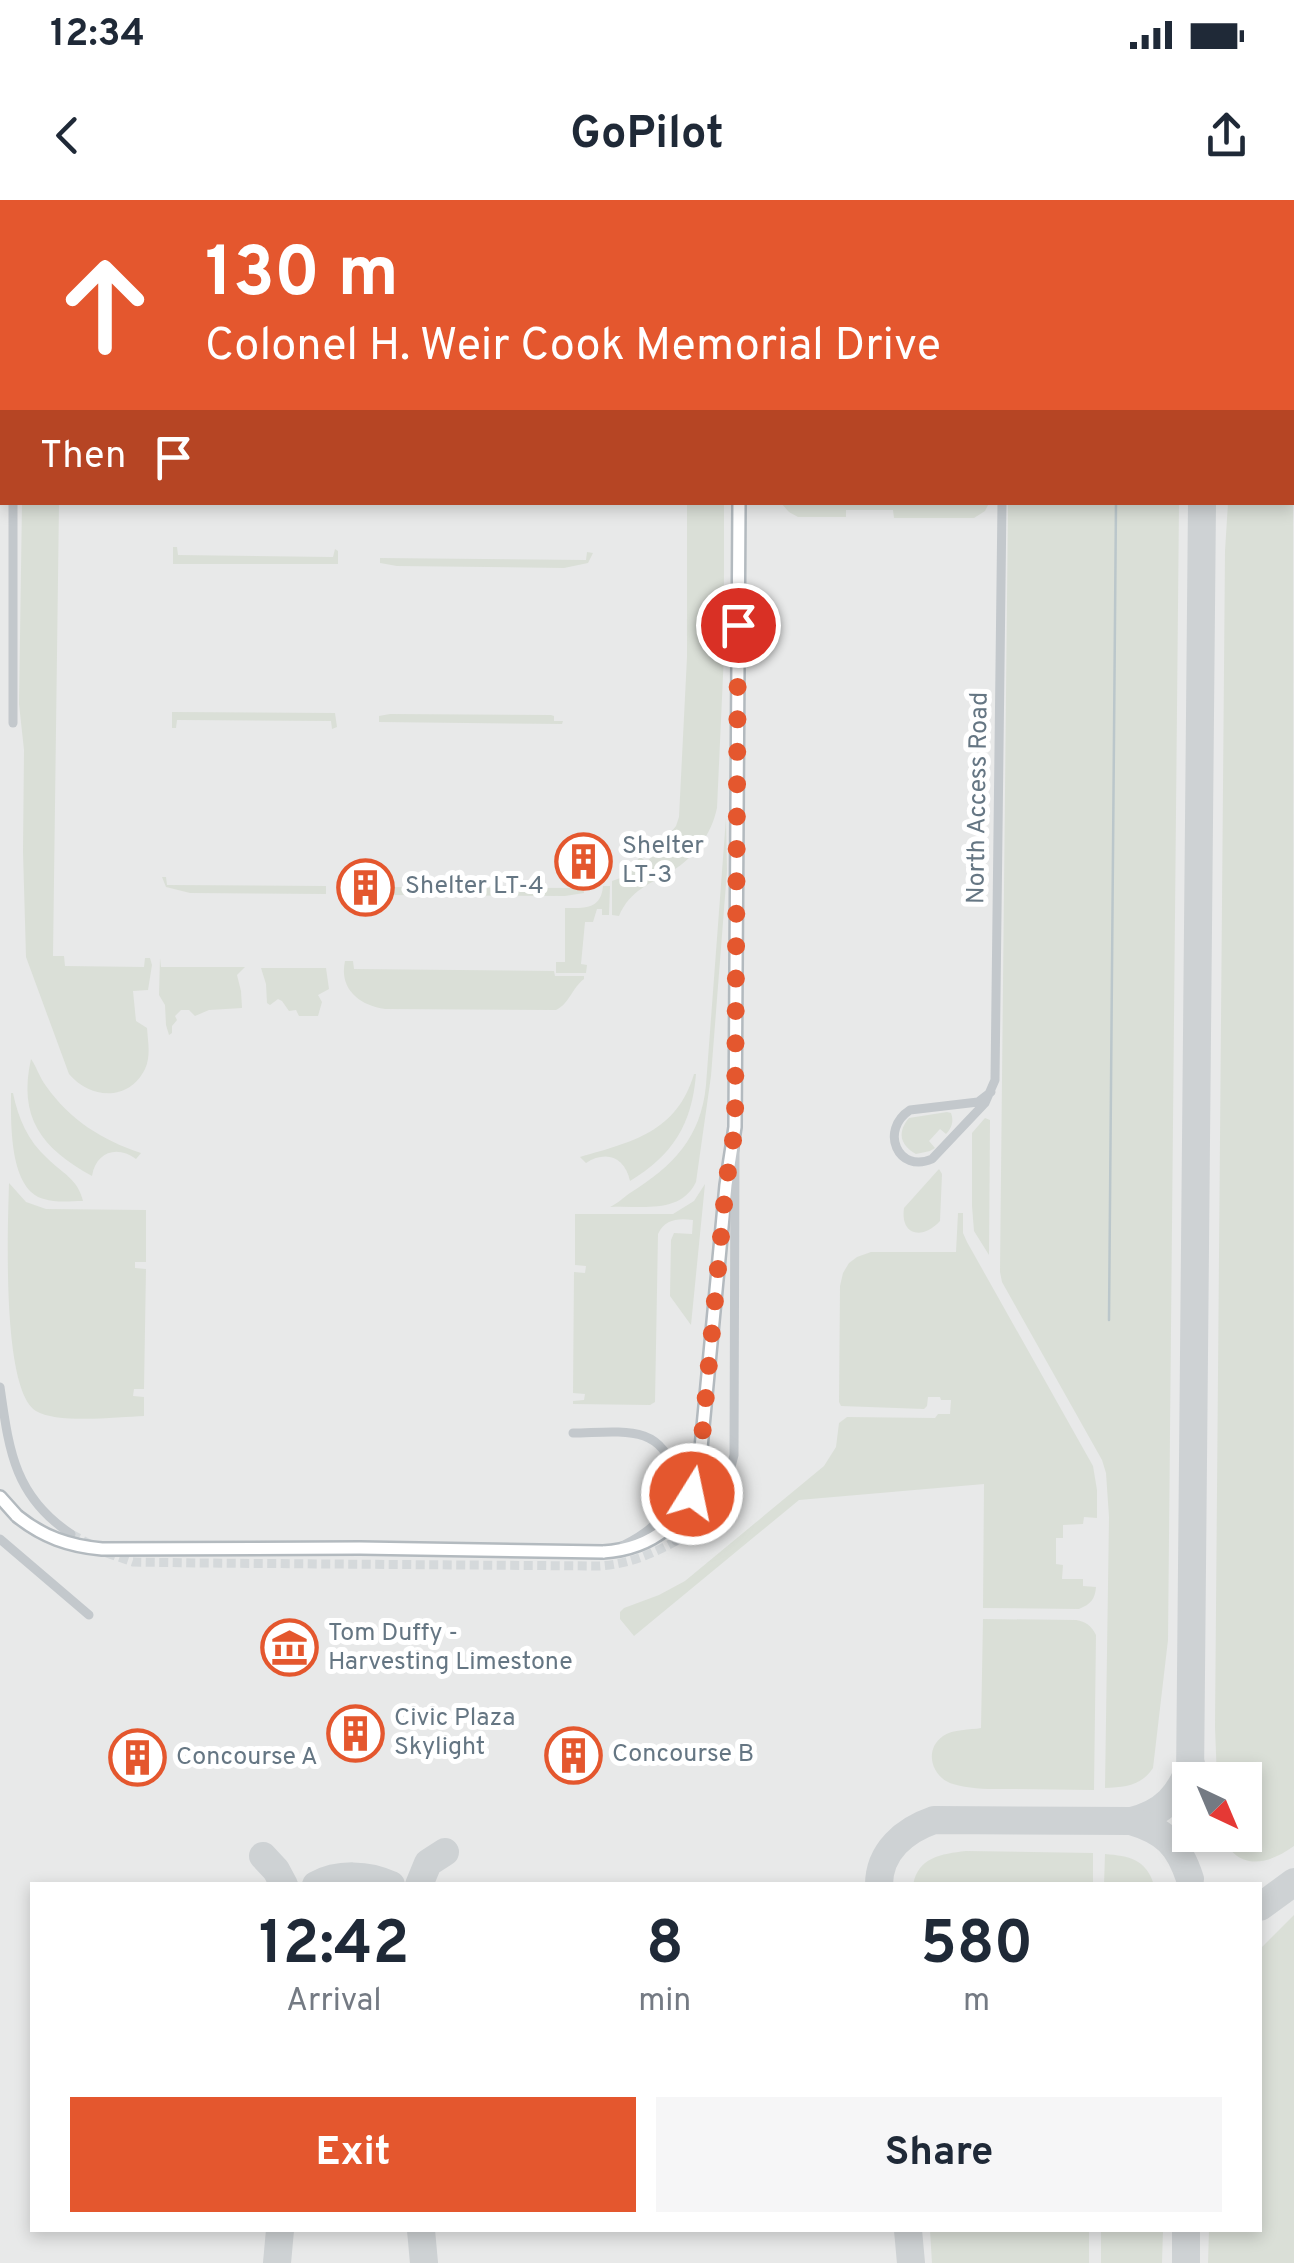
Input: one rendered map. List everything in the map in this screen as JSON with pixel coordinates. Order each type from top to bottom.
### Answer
[{"type":"street","points":[[13,505],[13,723]]},
{"type":"street","points":[[676,1541],[693,1530],[716,1504],[734,1454],[739,505]]},
{"type":"street","name":"North Access Road","points":[[991,1092],[997,1068],[1002,505]]},
{"type":"street","points":[[991,1092],[939,1154],[924,1163],[915,1163],[902,1155],[893,1131],[901,1115],[919,1107],[978,1102],[991,1092]]},
{"type":"street","points":[[0,1497],[17,1516],[45,1535],[102,1549],[603,1552],[648,1542],[688,1504],[696,1485],[735,1128]]},
{"type":"street","points":[[0,1387],[8,1441],[21,1481],[43,1510],[72,1534]]},
{"type":"street","points":[[573,1433],[642,1435],[660,1447],[671,1464],[673,1493],[659,1520],[632,1541],[603,1552]]},
{"type":"street","points":[[0,1539],[90,1616]]},
{"type":"shaded area","points":[[0,505],[1294,505],[1294,2263],[0,2263]]},
{"type":"shaded area","points":[[22,505],[59,505],[53,956],[64,956],[65,966],[144,967],[145,958],[150,958],[148,990],[133,991],[136,1021],[147,1028],[147,1064],[138,1080],[119,1092],[98,1092],[69,1074],[26,957],[24,750],[19,704]]},
{"type":"shaded area","points":[[687,505],[724,505],[724,641],[719,642],[719,653],[724,654],[717,808],[706,836],[688,859],[635,894],[619,916],[612,915],[612,881],[623,877],[640,857],[647,862],[679,817],[687,657]]},
{"type":"shaded area","points":[[783,505],[988,505],[974,518],[894,518],[893,510],[846,510],[846,517],[798,517]]},
{"type":"shaded area","points":[[1008,505],[1179,505],[1168,1640],[1153,1768],[1138,1782],[1126,1786],[1105,1788],[1109,1517],[1106,1473],[1000,1272]]},
{"type":"shaded area","points":[[1228,505],[1293,505],[1294,1846],[1273,1858],[1244,1860],[1233,1852],[1262,1852],[1262,1762],[1216,1762]]},
{"type":"shaded area","points":[[173,547],[177,547],[178,555],[331,557],[335,549],[338,564],[173,564]]},
{"type":"shaded area","points":[[587,552],[593,553],[588,563],[564,568],[380,563],[380,558],[586,560]]},
{"type":"shaded area","points":[[172,712],[335,713],[337,727],[332,729],[331,721],[177,720],[176,728],[172,728]]},
{"type":"shaded area","points":[[551,715],[554,721],[563,721],[379,722],[379,716]]},
{"type":"shaded area","points":[[726,818],[727,871],[711,1076],[696,1182],[680,1200],[670,1204],[610,1207],[672,1161],[691,1135],[703,1104]]},
{"type":"shaded area","points":[[162,877],[166,877],[167,885],[326,886],[326,894],[190,893],[166,887]]},
{"type":"shaded area","points":[[603,886],[610,886],[609,915],[602,915],[602,909],[597,909],[593,922],[585,922],[581,964],[587,965],[586,973],[556,973],[556,962],[565,962],[565,908],[595,904]]},
{"type":"shaded area","points":[[377,887],[583,888],[584,893],[389,895],[377,892]]},
{"type":"shaded area","points":[[160,958],[161,967],[245,967],[237,975],[242,1008],[209,1010],[195,1016],[189,1010],[181,1010],[169,1035],[165,1005],[159,995]]},
{"type":"shaded area","points":[[345,961],[353,961],[354,969],[554,971],[555,976],[584,979],[556,1010],[385,1009],[367,1004],[353,994],[345,979]]},
{"type":"shaded area","points":[[261,968],[326,968],[329,989],[318,995],[322,1002],[318,1016],[299,1016],[278,999],[267,1003]]},
{"type":"shaded area","points":[[31,1059],[65,1109],[100,1135],[141,1153],[136,1159],[122,1152],[108,1153],[98,1161],[92,1176],[59,1154],[31,1114]]},
{"type":"shaded area","points":[[694,1074],[694,1092],[685,1123],[669,1149],[645,1171],[630,1181],[624,1166],[614,1158],[601,1157],[586,1163],[580,1157],[634,1139],[664,1122],[686,1094]]},
{"type":"shaded area","points":[[11,1093],[29,1137],[73,1182],[83,1201],[44,1199],[24,1183],[14,1154]]},
{"type":"shaded area","points":[[951,1113],[952,1124],[946,1134],[940,1129],[929,1141],[935,1148],[916,1154],[906,1147],[902,1133],[909,1118]]},
{"type":"shaded area","points":[[985,1118],[990,1120],[989,1255],[974,1231],[972,1206],[972,1133]]},
{"type":"shaded area","points":[[939,1169],[940,1221],[927,1231],[914,1232],[906,1225],[904,1208]]},
{"type":"shaded area","points":[[9,1183],[26,1202],[46,1209],[146,1210],[146,1262],[135,1262],[135,1268],[146,1269],[144,1389],[134,1389],[133,1396],[144,1397],[144,1416],[88,1419],[45,1415],[36,1411],[25,1397],[17,1372],[9,1304]]},
{"type":"shaded area","points":[[705,1184],[691,1325],[670,1296],[671,1240],[674,1233],[692,1234],[693,1220],[672,1221],[658,1234],[655,1402],[573,1404],[584,1400],[585,1394],[573,1393],[574,1272],[585,1273],[586,1266],[575,1265],[575,1214],[673,1214],[694,1201]]},
{"type":"shaded area","points":[[958,1213],[963,1213],[967,1242],[1093,1466],[1097,1518],[1084,1517],[1083,1524],[1063,1525],[1063,1538],[1056,1538],[1056,1564],[1063,1565],[1062,1579],[1083,1579],[1083,1586],[1096,1587],[1092,1601],[1079,1609],[983,1608],[984,1484],[799,1500],[634,1636],[620,1619],[620,1612],[685,1581],[824,1466],[836,1447],[839,1423],[847,1417],[935,1418],[938,1414],[950,1414],[951,1400],[940,1397],[928,1397],[924,1409],[841,1406],[840,1286],[849,1263],[871,1252],[956,1252]]},
{"type":"shaded area","points":[[983,1619],[1076,1620],[1088,1624],[1096,1635],[1094,1790],[968,1787],[946,1781],[935,1770],[933,1749],[943,1736],[981,1728]]},
{"type":"shaded area","points":[[966,1851],[1093,1853],[1093,1882],[914,1882],[925,1863]]},
{"type":"shaded area","points":[[1105,1854],[1136,1860],[1153,1882],[1104,1882]]},
{"type":"shaded area","points":[[1294,1915],[1294,2263],[1208,2263],[1209,2232],[1262,2232],[1262,1947]]},
{"type":"shaded area","points":[[930,2232],[1089,2232],[1089,2263],[932,2263]]},
{"type":"shaded area","points":[[1101,2232],[1163,2232],[1162,2263],[1101,2263]]},
{"type":"waterway","points":[[1109,1320],[1116,505]]},
{"type":"taxiway","points":[[1190,1762],[1202,505]]},
{"type":"taxiway","points":[[1131,1821],[1162,1808],[1172,1797]]},
{"type":"taxiway","points":[[879,1882],[884,1862],[896,1844],[934,1820],[1131,1821],[1169,1841],[1190,1879]]},
{"type":"taxiway","points":[[420,1882],[428,1863],[445,1852]]},
{"type":"taxiway","points":[[263,1856],[282,1882]]},
{"type":"taxiway","points":[[324,1882],[353,1876],[382,1882]]},
{"type":"taxiway","points":[[1262,1906],[1294,1882]]},
{"type":"taxiway","points":[[277,2263],[280,2232]]},
{"type":"taxiway","points":[[421,2232],[424,2263]]},
{"type":"taxiway","points":[[908,2232],[911,2263]]},
{"type":"taxiway","points":[[1186,2232],[1186,2263]]},
{"type":"tunnel","points":[[71,1534],[133,1562],[197,1563],[600,1566],[640,1558],[676,1541]]},
{"type":"place","name":"Shelter LT-3","points":[[583,861]]},
{"type":"place","name":"Shelter LT-4","points":[[366,887]]},
{"type":"place","name":"Tom Duffy - Harvesting Limestone","points":[[289,1648]]},
{"type":"place","name":"Civic Plaza Skylight","points":[[355,1733]]},
{"type":"place","name":"Concourse B","points":[[573,1755]]},
{"type":"place","name":"Concourse A","points":[[137,1758]]},
{"type":"route","points":[[692,1494],[699,1469],[726,1184],[735,1128],[738,625]]}]
